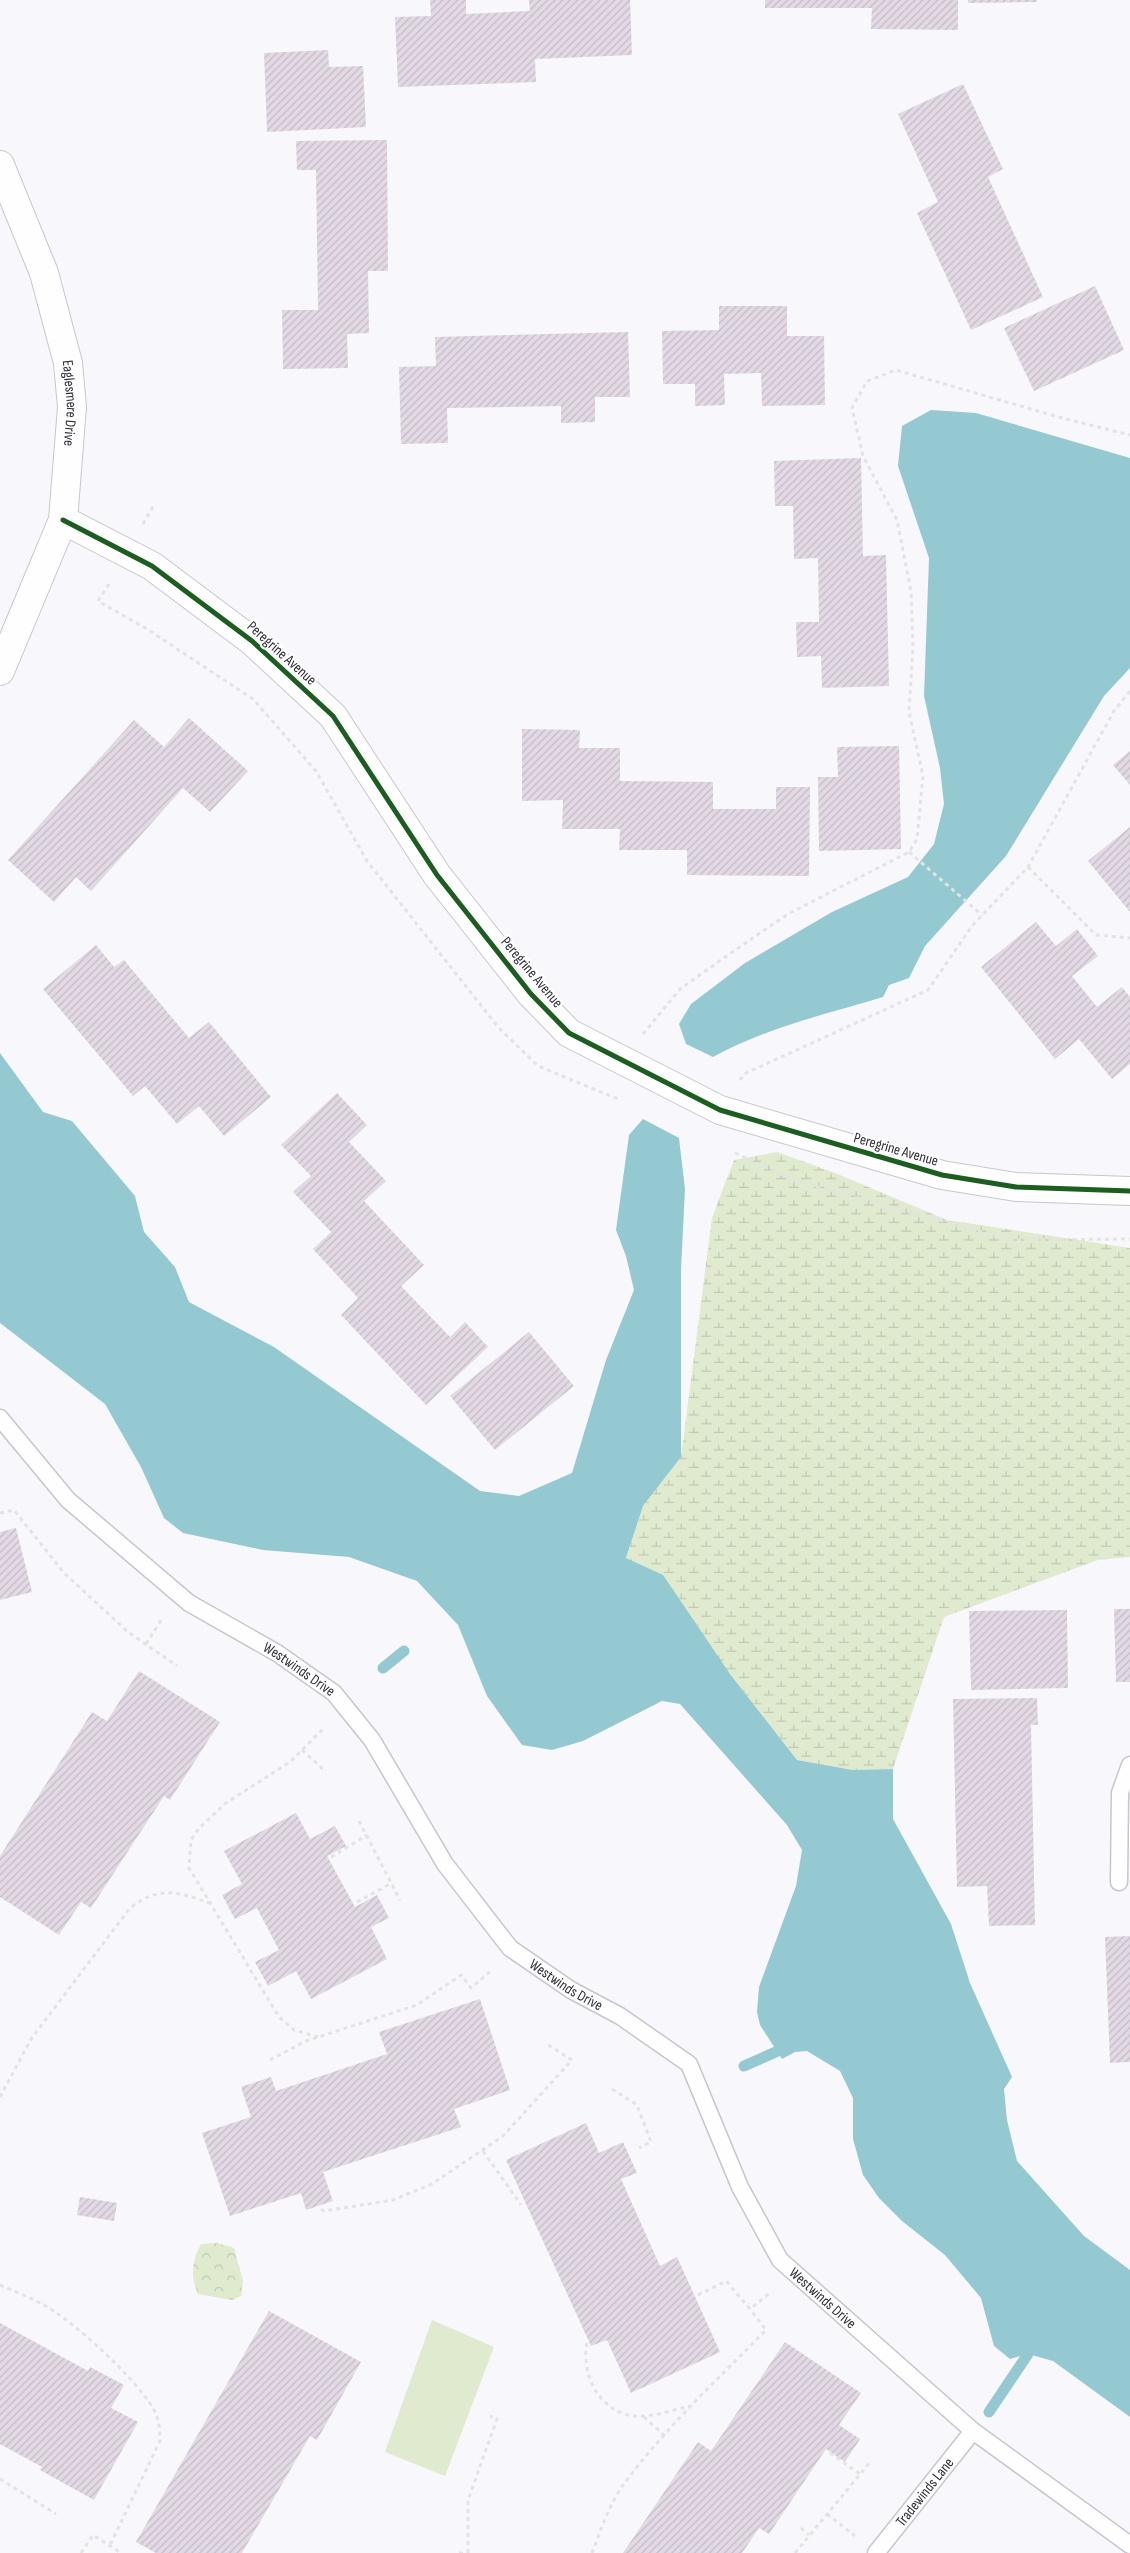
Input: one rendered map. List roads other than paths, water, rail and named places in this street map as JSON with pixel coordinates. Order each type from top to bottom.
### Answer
[{"type":"street","name":"Eaglesmere Drive","points":[[0,165],[44,273],[68,363],[72,407],[63,520],[0,670]]},
{"type":"street","name":"Peregrine Avenue","points":[[63,520],[152,566],[252,641],[333,716],[437,875],[531,994],[570,1033],[720,1110],[942,1175],[1016,1188],[1130,1191]]},
{"type":"lane","name":"Westwinds Drive","points":[[0,1418],[68,1500],[189,1603],[277,1653],[334,1693],[372,1740],[445,1864],[510,1948],[571,1990],[620,2016],[689,2064],[740,2187],[780,2260],[973,2431],[1130,2545]]},
{"type":"lane","points":[[1120,1882],[1120,1793],[1130,1765]]},
{"type":"lane","name":"Tradewinds Lane","points":[[876,2553],[973,2431]]},
{"type":"water","points":[[931,410],[976,413],[1130,458],[1130,668],[1104,696],[1006,856],[925,946],[909,978],[889,985],[883,997],[775,1030],[713,1057],[686,1044],[679,1024],[691,1004],[745,963],[832,912],[908,877],[934,844],[944,804],[940,768],[924,696],[929,558],[898,466],[902,426]]},
{"type":"water","points":[[0,1053],[43,1112],[72,1121],[135,1196],[144,1232],[175,1267],[189,1302],[274,1347],[480,1491],[519,1496],[572,1473],[606,1360],[634,1290],[626,1256],[616,1230],[629,1135],[643,1119],[679,1138],[685,1189],[681,1270],[681,1457],[643,1506],[626,1558],[663,1575],[730,1674],[797,1760],[853,1770],[893,1769],[893,1819],[951,1924],[970,1983],[1012,2077],[1004,2089],[1007,2120],[1017,2161],[1084,2236],[1130,2270],[1130,2417],[1053,2361],[1028,2354],[1010,2359],[994,2346],[981,2298],[945,2255],[902,2221],[879,2198],[863,2175],[853,2139],[853,2098],[840,2071],[807,2051],[795,2052],[782,2059],[760,2025],[757,2012],[759,1987],[796,1886],[802,1850],[787,1825],[680,1704],[662,1701],[583,1741],[552,1750],[522,1745],[487,1696],[458,1625],[417,1581],[349,1557],[263,1550],[183,1533],[164,1518],[141,1467],[105,1404],[0,1323]]},
{"type":"waterway","points":[[383,1668],[404,1651]]},
{"type":"waterway","points":[[744,2066],[778,2051]]},
{"type":"waterway","points":[[989,2412],[1028,2354]]}]
